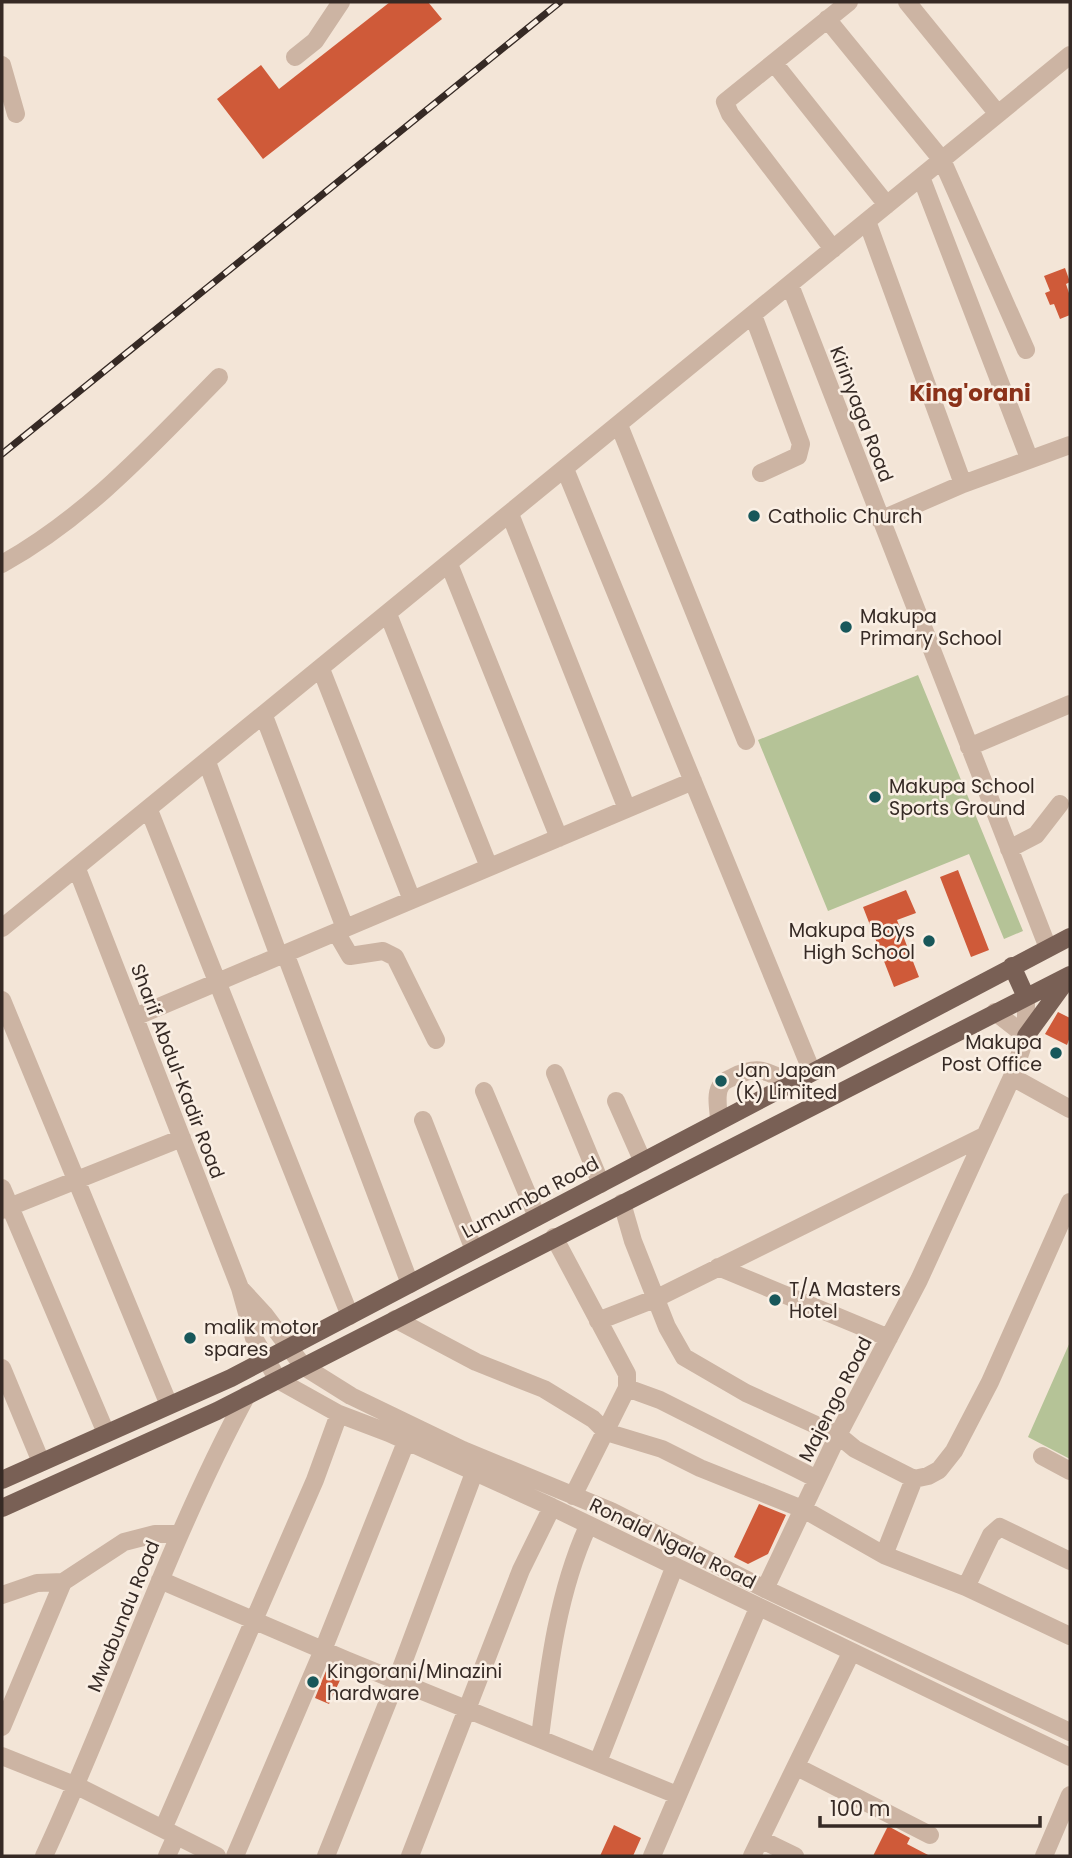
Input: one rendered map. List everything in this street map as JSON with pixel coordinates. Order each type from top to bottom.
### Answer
[{"type":"main road","name":"Lumumba Road","points":[[2,1480],[264,1361],[1070,937]]},
{"type":"main road","points":[[1012,966],[1026,997]]},
{"type":"main road","points":[[2,1508],[278,1380],[1070,976]]},
{"type":"main road","points":[[1026,1036],[1070,976]]},
{"type":"street","points":[[295,57],[315,41],[341,2]]},
{"type":"street","points":[[833,249],[726,106],[731,95],[849,2]]},
{"type":"street","points":[[907,2],[998,114]]},
{"type":"street","points":[[827,19],[942,160],[1026,350]]},
{"type":"street","points":[[2,928],[1070,55]]},
{"type":"street","points":[[774,63],[887,205]]},
{"type":"street","points":[[2,65],[16,114]]},
{"type":"street","points":[[921,177],[1029,458]]},
{"type":"street","points":[[867,221],[963,484]]},
{"type":"street","name":"Kirinyaga Road","points":[[790,285],[1048,948]]},
{"type":"street","points":[[753,315],[801,444],[798,456],[761,474]]},
{"type":"street","points":[[2,564],[32,547],[101,496],[219,377]]},
{"type":"street","points":[[619,425],[746,741]]},
{"type":"street","points":[[880,520],[963,484],[1070,445]]},
{"type":"street","points":[[565,469],[812,1072]]},
{"type":"street","points":[[510,514],[627,808]]},
{"type":"street","points":[[449,564],[559,838]]},
{"type":"street","points":[[388,614],[489,867]]},
{"type":"street","points":[[321,669],[412,900]]},
{"type":"street","points":[[969,747],[1070,704]]},
{"type":"street","points":[[264,716],[349,957],[383,951],[396,957],[436,1040]]},
{"type":"street","points":[[207,762],[410,1284]]},
{"type":"street","points":[[135,1017],[693,781]]},
{"type":"street","points":[[1009,849],[1036,835],[1060,804]]},
{"type":"street","points":[[149,810],[350,1316]]},
{"type":"street","name":"Sharif Abdul-Kadir Road","points":[[77,869],[240,1288],[247,1320],[264,1361]]},
{"type":"street","name":"Majengo Road","points":[[765,1589],[805,1510],[838,1435],[889,1338],[1012,1077],[1026,1036],[1026,997]]},
{"type":"street","points":[[2,1000],[169,1405]]},
{"type":"street","points":[[995,1012],[1026,1036]]},
{"type":"street","points":[[719,1121],[718,1096],[720,1086],[727,1079],[751,1068],[761,1068],[790,1084]]},
{"type":"street","points":[[555,1073],[601,1184]]},
{"type":"street","points":[[1012,1077],[1070,1109]]},
{"type":"street","points":[[484,1091],[537,1217]]},
{"type":"street","points":[[616,1101],[643,1162]]},
{"type":"street","points":[[423,1120],[474,1250]]},
{"type":"street","points":[[598,1321],[657,1298],[982,1137]]},
{"type":"street","points":[[6,1209],[182,1138]]},
{"type":"street","points":[[2,1188],[6,1209],[106,1433]]},
{"type":"street","points":[[622,1203],[633,1241],[684,1357],[746,1393],[838,1435],[855,1448],[914,1479],[939,1470],[954,1451],[990,1382],[1070,1202]]},
{"type":"street","points":[[554,1237],[627,1374],[627,1388],[573,1496]]},
{"type":"street","points":[[718,1267],[889,1338]]},
{"type":"street","name":"Sharif Abdul-Kadir Road","points":[[240,1288],[290,1347]]},
{"type":"street","points":[[395,1319],[476,1362],[544,1389],[593,1419],[606,1432],[662,1449],[700,1468],[805,1510],[884,1555],[966,1587],[1070,1636]]},
{"type":"street","name":"Ronald Ngala Road","points":[[290,1347],[303,1366],[351,1396],[437,1438],[611,1511],[765,1589],[1070,1732]]},
{"type":"street","name":"Ronald Ngala Road","points":[[264,1361],[278,1380],[339,1415],[552,1507],[1070,1757]]},
{"type":"street","points":[[2,1368],[41,1462]]},
{"type":"street","points":[[627,1388],[660,1400],[817,1479]]},
{"type":"street","name":"Mwabundu Road","points":[[44,1856],[77,1786],[180,1534],[247,1395]]},
{"type":"street","points":[[167,1856],[170,1833],[254,1620],[316,1480],[339,1415]]},
{"type":"street","points":[[235,1856],[323,1650],[406,1442]]},
{"type":"street","points":[[1042,1456],[1070,1471]]},
{"type":"street","points":[[326,1856],[397,1679],[474,1473]]},
{"type":"street","points":[[884,1555],[914,1479]]},
{"type":"street","points":[[410,1856],[521,1570],[552,1507]]},
{"type":"street","points":[[540,1737],[563,1596],[572,1562],[588,1525]]},
{"type":"street","points":[[966,1587],[991,1535],[1000,1527],[1070,1561]]},
{"type":"street","points":[[2,1595],[37,1583],[63,1582],[124,1542],[155,1534],[180,1534]]},
{"type":"street","points":[[598,1762],[674,1568]]},
{"type":"street","points":[[160,1580],[677,1795]]},
{"type":"street","points":[[2,1727],[63,1582]]},
{"type":"street","points":[[653,1856],[758,1608]]},
{"type":"street","points":[[752,1856],[851,1653]]},
{"type":"street","points":[[2,1756],[77,1786],[217,1856]]},
{"type":"street","points":[[797,1767],[930,1835]]},
{"type":"street","points":[[1044,1856],[1070,1795]]},
{"type":"street","points":[[762,1840],[796,1856]]},
{"type":"green space","name":"Makupa School Sports Ground","points":[[918,675],[1023,931],[1004,939],[969,854],[828,911],[758,740]]},
{"type":"green space","points":[[1070,1342],[1070,1459],[1028,1437]]},
{"type":"building","points":[[390,2],[428,2],[442,19],[263,159],[217,99],[261,65],[279,89]]},
{"type":"building","points":[[1065,268],[1070,282],[1066,284],[1070,296],[1070,315],[1060,319],[1054,304],[1050,305],[1045,293],[1050,291],[1044,276]]},
{"type":"building","points":[[958,870],[989,950],[971,957],[940,877]]},
{"type":"building","points":[[906,890],[916,913],[897,920],[919,977],[894,987],[863,907]]},
{"type":"building","points":[[1058,1012],[1070,1018],[1067,1045],[1045,1034]]},
{"type":"building","points":[[759,1504],[786,1515],[768,1554],[748,1564],[734,1557]]},
{"type":"building","points":[[326,1671],[341,1678],[329,1704],[315,1698]]},
{"type":"building","points":[[614,1825],[641,1838],[633,1856],[600,1856]]},
{"type":"building","points":[[888,1826],[910,1838],[907,1844],[930,1856],[873,1856]]},
{"type":"railway","points":[[2,454],[560,2]]},
{"type":"place","name":"Catholic Church","points":[[754,516]]},
{"type":"place","name":"Makupa Primary School","points":[[846,627]]},
{"type":"place","name":"Makupa School Sports Ground","points":[[875,797]]},
{"type":"place","name":"Makupa Boys High School","points":[[929,941]]},
{"type":"place","name":"Makupa Post Office","points":[[1056,1053]]},
{"type":"place","name":"Jan Japan (K) Limited","points":[[721,1081]]},
{"type":"place","name":"T/A Masters Hotel","points":[[775,1300]]},
{"type":"place","name":"malik motor spares","points":[[190,1338]]},
{"type":"place","name":"Kingorani/Minazini hardware","points":[[313,1682]]},
{"type":"district","name":"King'orani","points":[[970,393]]}]
